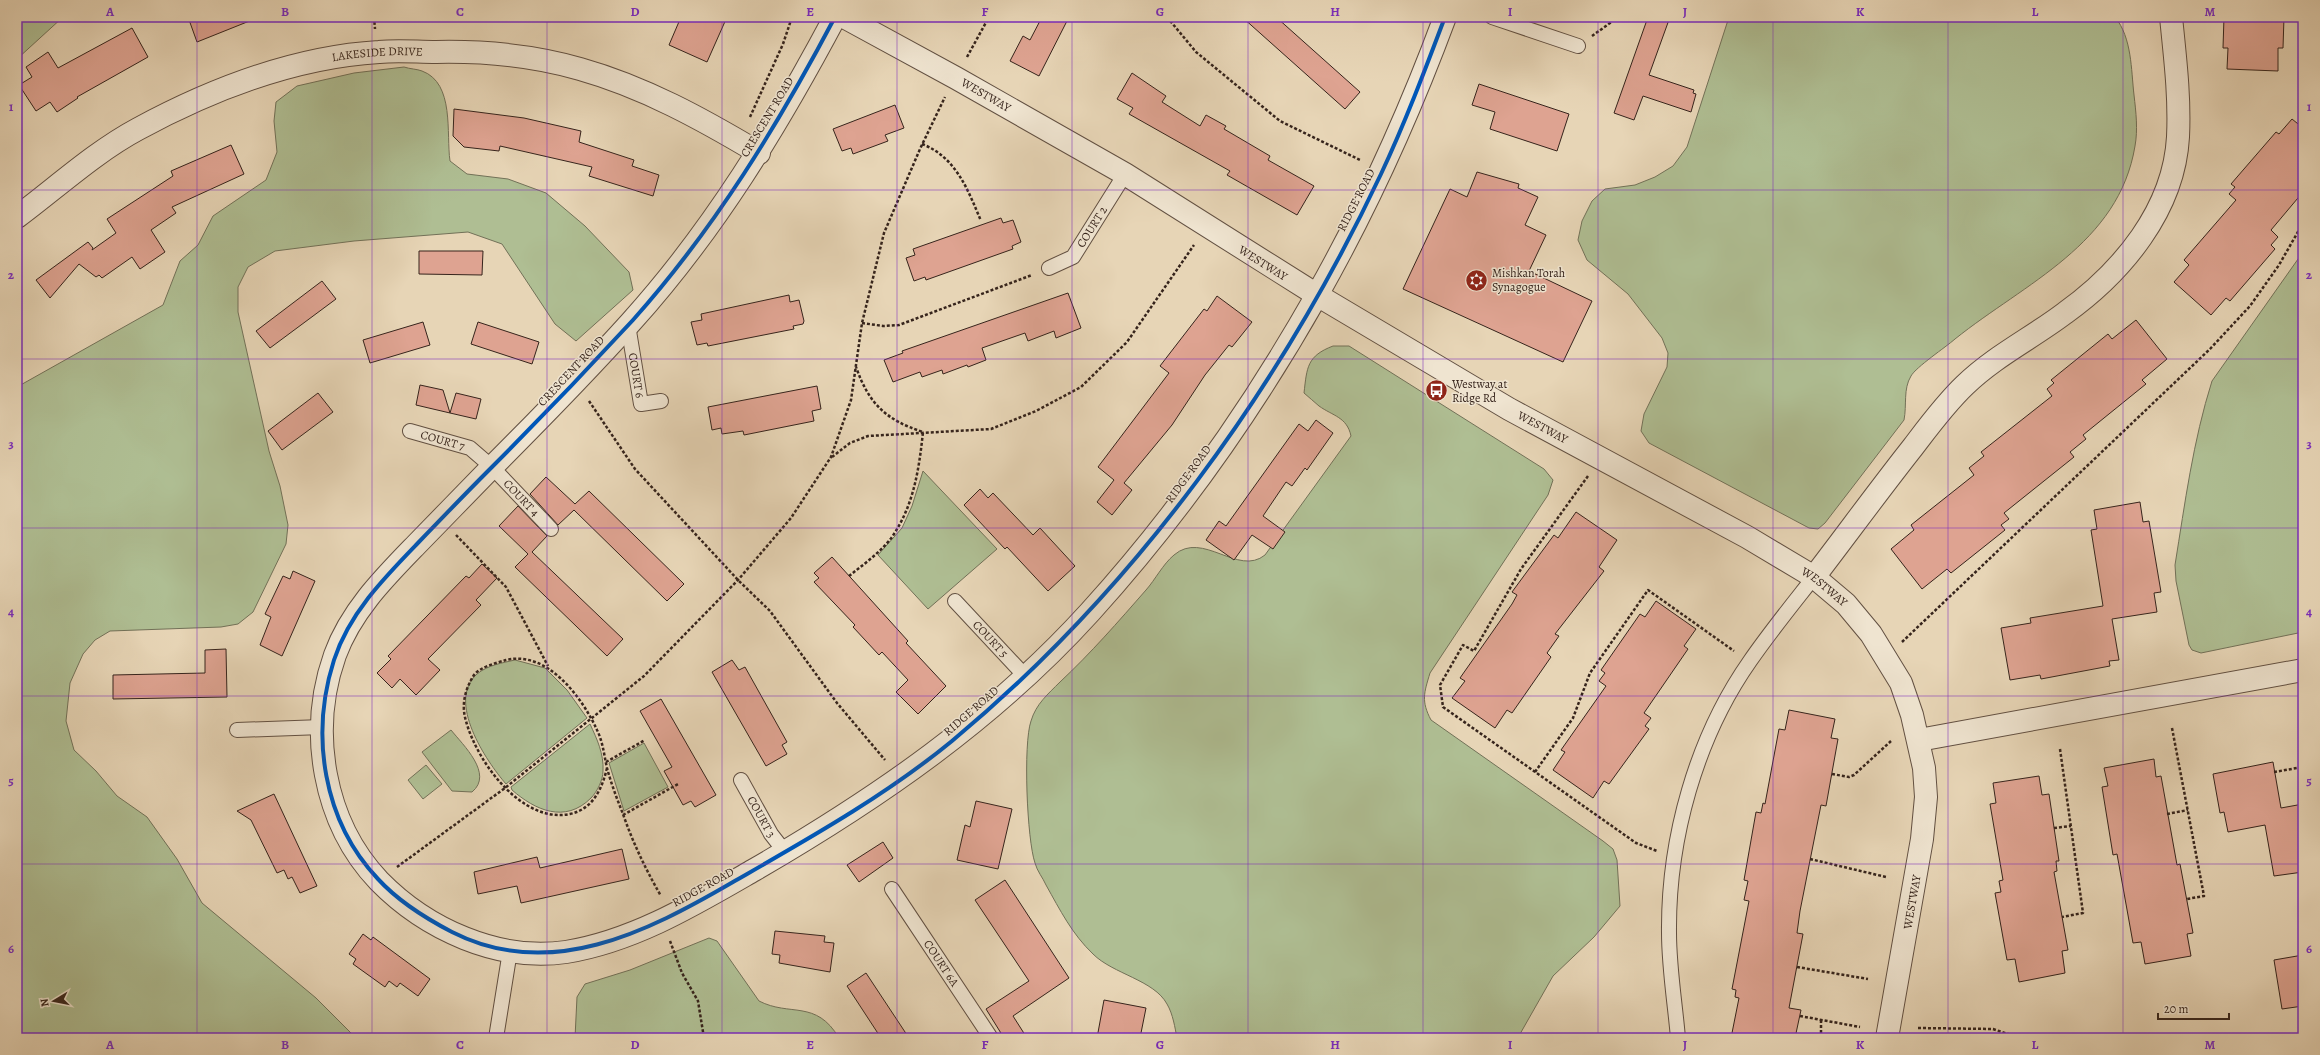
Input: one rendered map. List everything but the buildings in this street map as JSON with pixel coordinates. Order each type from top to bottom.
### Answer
[{"type":"street","name":"CRESCENT ROAD","points":[[322,727],[323,707],[332,668],[336,654],[349,625],[378,585],[628,325],[682,263],[759,153],[798,86],[834,17]]},
{"type":"street","name":"WESTWAY","points":[[844,17],[956,78],[1125,174],[1317,295],[1509,409],[1601,458],[1814,577],[1846,604],[1887,657],[1901,683],[1919,740],[1926,797],[1922,839],[1888,1038]]},
{"type":"street","name":"RIDGE ROAD","points":[[322,727],[325,772],[336,810],[352,846],[363,863],[379,880],[414,910],[440,926],[464,938],[510,951],[540,954],[565,952],[607,942],[666,919],[786,852],[901,779],[947,745],[1026,677],[1099,601],[1194,486],[1258,392],[1317,295],[1350,236],[1382,171],[1421,80],[1445,17]]},
{"type":"street","points":[[1814,577],[1880,488],[1963,387],[1991,362],[2064,314],[2092,293],[2119,266],[2139,242],[2153,219],[2168,185],[2177,144],[2179,105],[2171,17]]},
{"type":"street","name":"LAKESIDE DRIVE","points":[[17,217],[79,169],[136,130],[210,93],[251,78],[288,67],[378,52],[480,52],[531,58],[580,69],[639,89],[696,116],[759,153]]},
{"type":"street","points":[[1919,740],[2303,670]]},
{"type":"lane","points":[[1492,17],[1578,46]]},
{"type":"lane","name":"COURT 2","points":[[1049,268],[1073,257],[1125,174]]},
{"type":"lane","name":"COURT 6","points":[[628,325],[641,404],[662,401]]},
{"type":"lane","name":"COURT 7","points":[[410,431],[470,448],[492,467]]},
{"type":"lane","name":"COURT 4","points":[[492,467],[551,529]]},
{"type":"lane","points":[[1678,1038],[1669,934],[1671,883],[1683,810],[1695,771],[1715,725],[1749,662],[1814,577]]},
{"type":"lane","name":"COURT 5","points":[[955,601],[1026,677]]},
{"type":"lane","points":[[237,730],[322,727]]},
{"type":"lane","name":"COURT 3","points":[[741,780],[771,834],[786,852]]},
{"type":"lane","name":"COURT 6A","points":[[892,890],[991,1038]]},
{"type":"lane","points":[[496,1038],[510,951]]},
{"type":"path","points":[[749,120],[783,44],[792,17]]},
{"type":"path","points":[[967,58],[989,17]]},
{"type":"path","points":[[1167,17],[1196,52],[1280,121],[1362,161]]},
{"type":"path","points":[[1578,46],[1610,23],[1614,17]]},
{"type":"path","points":[[379,880],[505,788],[644,676],[738,580],[791,518],[831,457],[851,400],[862,323],[884,233],[922,144],[946,95]]},
{"type":"path","points":[[922,144],[951,161],[970,194],[981,221]]},
{"type":"path","points":[[1887,657],[2215,344],[2250,306],[2279,265],[2303,223]]},
{"type":"path","points":[[831,457],[850,443],[868,436],[991,429],[1036,411],[1081,387],[1127,342],[1207,227]]},
{"type":"path","points":[[862,323],[883,326],[899,325],[1049,268]]},
{"type":"path","points":[[856,367],[866,392],[881,411],[909,428],[922,432]]},
{"type":"path","points":[[588,399],[635,469],[738,580],[770,611],[837,703],[901,779]]},
{"type":"path","points":[[849,576],[883,548],[903,518],[915,485],[922,432]]},
{"type":"path","points":[[1601,458],[1521,569],[1474,651],[1463,645],[1440,685],[1443,707],[1636,843],[1674,858]]},
{"type":"path","points":[[440,519],[506,587],[548,666],[568,686],[591,719],[601,741],[607,768],[635,845],[661,897]]},
{"type":"path","points":[[1535,772],[1574,718],[1590,673],[1648,590],[1749,662]]},
{"type":"path","points":[[548,666],[515,658],[494,663],[476,673],[464,694],[466,720],[472,737],[490,770],[505,788],[535,811],[549,816],[566,815],[584,809],[598,794],[607,768]]},
{"type":"path","points":[[2301,706],[2303,719]]},
{"type":"path","points":[[2172,728],[2204,896],[2187,899]]},
{"type":"path","points":[[606,762],[645,740]]},
{"type":"path","points":[[1832,774],[1849,777],[1854,775],[1891,741]]},
{"type":"path","points":[[2060,749],[2083,913],[2062,917]]},
{"type":"path","points":[[2274,772],[2303,767]]},
{"type":"path","points":[[623,814],[678,784]]},
{"type":"path","points":[[2168,814],[2188,810]]},
{"type":"path","points":[[2054,828],[2071,826]]},
{"type":"path","points":[[1810,859],[1886,877]]},
{"type":"path","points":[[670,941],[682,973],[698,1001],[704,1038]]},
{"type":"path","points":[[1797,967],[1868,979]]},
{"type":"path","points":[[1800,1016],[1860,1027]]},
{"type":"path","points":[[1821,1020],[1821,1038]]},
{"type":"path","points":[[1918,1028],[1993,1029],[2020,1038]]},
{"type":"green space","points":[[17,17],[63,17],[17,59]]},
{"type":"green space","points":[[1729,17],[2115,17],[2125,34],[2130,54],[2137,127],[2136,140],[2126,180],[2110,210],[2089,235],[2065,258],[1955,339],[1914,372],[1907,386],[1904,420],[1825,523],[1818,529],[1809,528],[1649,443],[1641,431],[1644,414],[1667,367],[1668,353],[1662,338],[1628,294],[1587,260],[1578,240],[1582,221],[1592,201],[1605,189],[1635,185],[1655,177],[1673,166],[1687,147]]},
{"type":"green space","points":[[404,67],[422,71],[433,77],[440,86],[447,110],[450,161],[467,174],[508,179],[546,193],[585,226],[629,272],[633,290],[576,341],[555,324],[502,244],[468,232],[354,241],[275,251],[248,267],[238,287],[238,312],[269,451],[280,486],[288,525],[286,544],[253,612],[238,624],[221,627],[110,631],[95,640],[83,654],[70,683],[66,721],[74,750],[96,771],[117,796],[147,817],[177,859],[202,903],[316,998],[356,1038],[17,1038],[17,387],[163,305],[180,261],[198,245],[213,216],[266,180],[277,152],[274,121],[276,102],[297,86],[354,73]]},
{"type":"green space","points":[[2303,252],[2303,632],[2201,653],[2192,650],[2189,645],[2176,581],[2175,565],[2190,472],[2205,404],[2212,381]]},
{"type":"green space","points":[[1333,346],[1349,346],[1544,469],[1553,480],[1548,495],[1430,673],[1424,697],[1431,720],[1603,841],[1613,849],[1617,860],[1620,906],[1594,937],[1553,976],[1520,1034],[1514,1038],[1177,1038],[1171,1012],[1161,996],[1143,983],[1101,961],[1093,954],[1061,913],[1035,863],[1032,851],[1028,814],[1027,750],[1031,721],[1036,709],[1047,695],[1115,626],[1174,555],[1185,549],[1197,548],[1243,561],[1255,560],[1265,555],[1351,436],[1343,421],[1319,406],[1304,393],[1306,376],[1313,358],[1324,350]]},
{"type":"green space","points":[[923,471],[997,549],[928,609],[878,555],[902,528],[912,506]]},
{"type":"green space","points":[[515,660],[545,668],[567,690],[587,718],[506,784],[489,761],[472,730],[467,715],[466,699],[469,686],[477,674],[490,666]]},
{"type":"green space","points":[[590,724],[600,747],[603,765],[601,782],[591,798],[581,806],[571,811],[550,811],[530,803],[512,790],[511,787]]},
{"type":"green space","points":[[451,730],[469,751],[478,768],[480,777],[478,785],[472,792],[452,791],[422,752]]},
{"type":"green space","points":[[644,743],[668,787],[624,811],[609,763]]},
{"type":"green space","points":[[426,765],[442,784],[423,799],[408,780]]},
{"type":"green space","points":[[709,938],[717,941],[759,1001],[770,1006],[812,1013],[821,1018],[830,1026],[839,1038],[575,1038],[577,997],[585,984],[630,970]]},
{"type":"cycle path","points":[[835,17],[768,136],[718,212],[663,285],[580,377],[391,571],[358,612],[340,643],[327,689],[323,718],[323,747],[326,776],[334,804],[345,831],[359,856],[378,879],[413,909],[452,932],[489,946],[525,952],[561,951],[597,944],[632,933],[667,918],[700,901],[789,850],[846,816],[900,780],[952,741],[1019,682],[1082,619],[1141,552],[1197,481],[1249,408],[1297,332],[1341,254],[1390,155],[1445,17]]},
{"type":"place","name":"Mishkan Torah Synagogue","points":[[1477,280]]},
{"type":"place","name":"Westway at Ridge Rd","points":[[1437,391]]}]
